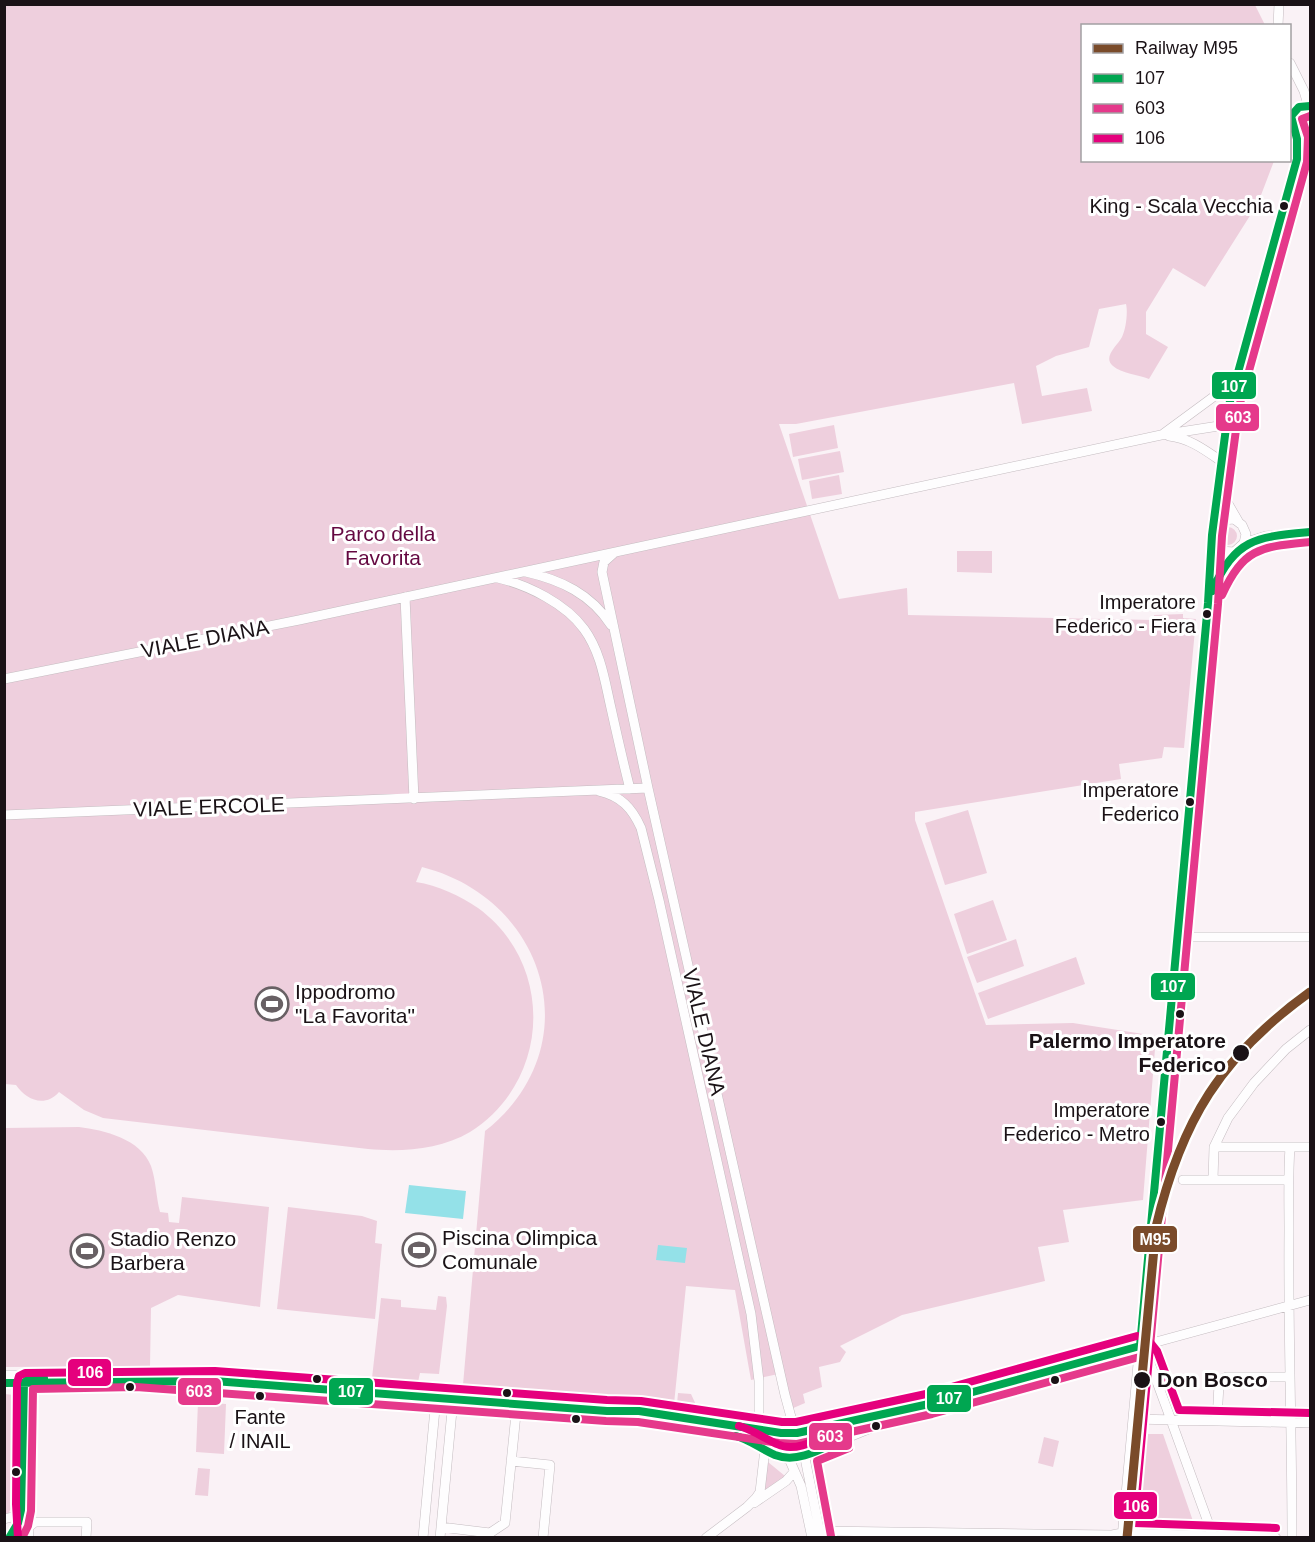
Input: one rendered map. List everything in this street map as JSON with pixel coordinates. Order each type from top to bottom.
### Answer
[{"type":"street","points":[[1278,24],[1279,4]]},
{"type":"street","points":[[1291,64],[1306,85],[1310,103],[1299,107],[1292,116],[1291,125],[1296,133],[1298,159]]},
{"type":"street","points":[[1122,1535],[1208,603],[1212,535],[1225,425],[1235,381],[1298,159],[1311,138],[1296,133]]},
{"type":"street","points":[[1161,435],[1235,381]]},
{"type":"street","points":[[618,551],[1161,435],[1225,425]]},
{"type":"street","points":[[1161,435],[1183,439],[1221,461]]},
{"type":"street","points":[[1220,473],[1227,502],[1246,534],[1244,543]]},
{"type":"street","points":[[1212,535],[1218,522],[1234,519],[1239,522]]},
{"type":"street","points":[[1208,603],[1217,580],[1234,552],[1244,543],[1266,536],[1311,532]]},
{"type":"street","points":[[1212,535],[1220,551],[1234,552]]},
{"type":"street","name":"VIALE DIANA","points":[[4,679],[618,551]]},
{"type":"street","name":"VIALE DIANA","points":[[618,551],[608,557],[603,566],[614,629],[785,1395],[794,1428],[805,1455],[818,1535]]},
{"type":"street","name":"VIALE DIANA","points":[[523,571],[555,580],[582,594],[603,612],[614,629]]},
{"type":"street","name":"VIALE DIANA","points":[[492,578],[510,581],[556,604],[570,613],[586,631],[597,652],[630,789]]},
{"type":"street","points":[[405,597],[414,798]]},
{"type":"street","name":"VIALE ERCOLE","points":[[4,815],[648,788]]},
{"type":"street","name":"VIALE DIANA","points":[[599,791],[610,794],[625,803],[637,818],[641,828],[751,1314],[759,1381],[760,1429],[765,1449]]},
{"type":"street","points":[[1177,937],[1311,937]]},
{"type":"street","points":[[1213,1180],[1215,1147],[1228,1118],[1254,1083],[1286,1049],[1311,1030]]},
{"type":"street","points":[[1215,1147],[1311,1147]]},
{"type":"street","points":[[1290,1147],[1287,1180],[1292,1538]]},
{"type":"street","points":[[1183,1180],[1287,1180]]},
{"type":"street","points":[[4,1377],[182,1380],[607,1411],[639,1411],[797,1433],[929,1404],[1311,1300]]},
{"type":"street","points":[[1140,1346],[1147,1355],[1172,1420],[1213,1536]]},
{"type":"street","points":[[4,1377],[25,1385]]},
{"type":"street","points":[[1217,1421],[1219,1384],[1222,1379],[1227,1377],[1290,1377]]},
{"type":"street","points":[[4,1385],[135,1379]]},
{"type":"street","points":[[26,1487],[30,1458],[31,1390],[33,1387],[99,1386],[135,1379]]},
{"type":"street","points":[[25,1385],[29,1538]]},
{"type":"street","points":[[9,1538],[20,1515],[25,1385]]},
{"type":"street","points":[[423,1538],[436,1398]]},
{"type":"street","points":[[440,1538],[453,1400]]},
{"type":"street","points":[[441,1527],[489,1535],[505,1523],[517,1404]]},
{"type":"street","points":[[777,1456],[791,1459],[805,1455],[929,1404]]},
{"type":"street","points":[[607,1411],[747,1438],[777,1456],[794,1472]]},
{"type":"street","points":[[1134,1419],[1311,1423]]},
{"type":"street","points":[[797,1433],[792,1436],[789,1443],[791,1459],[818,1535],[1122,1535],[1276,1538]]},
{"type":"street","points":[[791,1459],[799,1452],[802,1443]]},
{"type":"street","points":[[747,1507],[760,1492],[765,1449]]},
{"type":"street","points":[[808,1475],[809,1461],[816,1450]]},
{"type":"street","points":[[511,1461],[550,1465],[543,1538]]},
{"type":"street","points":[[706,1538],[786,1481],[794,1472]]},
{"type":"street","points":[[4,1519],[20,1515]]},
{"type":"street","points":[[29,1527],[34,1521],[87,1522],[86,1538]]},
{"type":"green space","name":"Parco della Favorita","points":[[4,5],[1255,5],[1264,24],[1081,24],[1081,162],[1274,162],[1258,203],[1205,287],[1173,268],[1146,312],[1146,334],[1168,347],[1149,379],[1113,366],[1109,359],[1125,330],[1126,304],[1099,309],[1089,347],[1056,356],[1036,366],[1042,396],[1087,388],[1092,411],[1022,424],[1014,383],[796,424],[779,424],[839,599],[907,588],[908,615],[1154,620],[1154,615],[1183,614],[1183,618],[1196,619],[1184,748],[1164,747],[1162,758],[1119,764],[1121,779],[915,812],[915,820],[986,1025],[1073,1023],[1156,1036],[1143,1200],[1063,1210],[1069,1242],[1038,1247],[1045,1281],[902,1315],[840,1346],[846,1352],[840,1362],[819,1367],[822,1387],[803,1394],[805,1403],[791,1409],[783,1373],[751,1380],[735,1290],[686,1286],[674,1404],[625,1397],[463,1385],[485,1131],[518,1097],[538,1059],[545,1019],[540,980],[525,943],[500,910],[465,884],[422,867],[416,882],[441,888],[464,899],[478,908],[503,932],[521,959],[531,990],[533,1022],[528,1053],[516,1083],[497,1110],[470,1132],[433,1146],[394,1150],[368,1149],[103,1118],[84,1110],[59,1092],[54,1097],[42,1101],[25,1095],[16,1085],[5,1084]]},
{"type":"green space","points":[[1306,111],[1310,113],[1310,130],[1305,132],[1299,130],[1295,122],[1299,113]]},
{"type":"green space","points":[[834,425],[838,448],[793,457],[789,434]]},
{"type":"green space","points":[[840,451],[844,472],[802,480],[798,459]]},
{"type":"green space","points":[[839,475],[842,494],[812,499],[809,481]]},
{"type":"green space","points":[[1224,527],[1232,527],[1237,532],[1235,543],[1224,545],[1219,540],[1219,532]]},
{"type":"green space","points":[[957,551],[992,551],[992,573],[957,572]]},
{"type":"green space","points":[[968,810],[987,873],[945,885],[925,823]]},
{"type":"green space","points":[[993,900],[1007,940],[967,954],[954,914]]},
{"type":"green space","points":[[1016,939],[1024,966],[977,983],[967,957]]},
{"type":"green space","points":[[1076,957],[1085,984],[988,1019],[978,993]]},
{"type":"green space","name":"Stadio Renzo Barbera","points":[[79,1127],[121,1138],[139,1149],[151,1166],[160,1212],[168,1213],[169,1222],[179,1223],[182,1197],[269,1207],[260,1307],[178,1295],[151,1308],[150,1366],[5,1367],[5,1128]]},
{"type":"green space","points":[[288,1207],[362,1216],[377,1221],[375,1243],[382,1244],[375,1319],[277,1309]]},
{"type":"green space","points":[[438,1296],[446,1297],[447,1306],[439,1374],[420,1373],[418,1382],[372,1378],[381,1298],[401,1300],[401,1307],[436,1310]]},
{"type":"green space","points":[[678,1393],[691,1394],[697,1407],[677,1404]]},
{"type":"green space","points":[[5,1394],[14,1395],[12,1507],[8,1514],[5,1514]]},
{"type":"green space","points":[[198,1402],[226,1404],[224,1454],[196,1452]]},
{"type":"green space","points":[[880,1417],[881,1420],[807,1446],[804,1436]]},
{"type":"green space","points":[[1143,1434],[1163,1434],[1194,1524],[1135,1524]]},
{"type":"green space","points":[[766,1435],[786,1438],[784,1451],[773,1446]]},
{"type":"green space","points":[[1044,1437],[1059,1441],[1053,1467],[1038,1463]]},
{"type":"green space","points":[[768,1462],[785,1476],[763,1493]]},
{"type":"green space","points":[[198,1468],[210,1469],[208,1496],[195,1495]]},
{"type":"water","name":"Piscina Olimpica Comunale","points":[[409,1185],[466,1191],[463,1219],[405,1213]]},
{"type":"water","points":[[658,1245],[687,1248],[685,1263],[656,1260]]},
{"type":"rail line","name":"M95","points":[[1127,1538],[1156,1227],[1166,1189],[1192,1123],[1209,1094],[1252,1041],[1310,992]]},
{"type":"transit line","name":"107","points":[[4,1383],[214,1381],[607,1411],[639,1411],[781,1433],[797,1433],[929,1404],[1140,1346],[1208,603],[1212,535],[1229,405],[1297,159],[1297,139],[1291,116],[1299,107],[1310,106]]},
{"type":"transit line","name":"603","points":[[22,1538],[28,1526],[31,1511],[33,1389],[136,1387],[638,1422],[797,1444],[932,1414],[1148,1353],[1218,604],[1222,536],[1239,407],[1307,162],[1308,137],[1302,119],[1310,116]]},
{"type":"transit line","name":"107","points":[[1212,591],[1221,573],[1239,550],[1262,539],[1310,532]]},
{"type":"transit line","name":"603","points":[[1222,595],[1238,567],[1256,552],[1266,548],[1310,542]]},
{"type":"transit line","name":"106","points":[[18,1538],[17,1383],[19,1376],[25,1373],[215,1371],[641,1401],[782,1422],[796,1422],[926,1394],[1137,1336]]},
{"type":"transit line","name":"106","points":[[1149,1341],[1157,1351],[1179,1410],[1310,1413]]},
{"type":"transit line","name":"106","points":[[1150,1347],[1134,1523],[1276,1528]]},
{"type":"transit line","name":"107","points":[[9,1538],[18,1523],[21,1510],[24,1383],[28,1379],[44,1378]]},
{"type":"transit line","name":"106","points":[[739,1426],[785,1447],[801,1446],[839,1429]]},
{"type":"transit line","name":"107","points":[[736,1436],[775,1455],[793,1458],[810,1454],[843,1439]]},
{"type":"transit line","name":"603","points":[[831,1536],[817,1461],[849,1448]]},
{"type":"place","name":"King - Scala Vecchia","points":[[1284,206]]},
{"type":"place","name":"Imperatore Federico - Fiera","points":[[1207,614]]},
{"type":"place","name":"Imperatore Federico","points":[[1190,802]]},
{"type":"place","name":"Ippodromo \"La Favorita\"","points":[[272,1004]]},
{"type":"place","name":"Palermo Imperatore Federico","points":[[1241,1053]]},
{"type":"place","name":"Imperatore Federico - Metro","points":[[1161,1122]]},
{"type":"place","name":"Piscina Olimpica Comunale","points":[[419,1250]]},
{"type":"place","name":"Stadio Renzo Barbera","points":[[87,1251]]},
{"type":"place","name":"Don Bosco","points":[[1142,1380]]},
{"type":"place","name":"Fante / INAIL","points":[[260,1396]]}]
